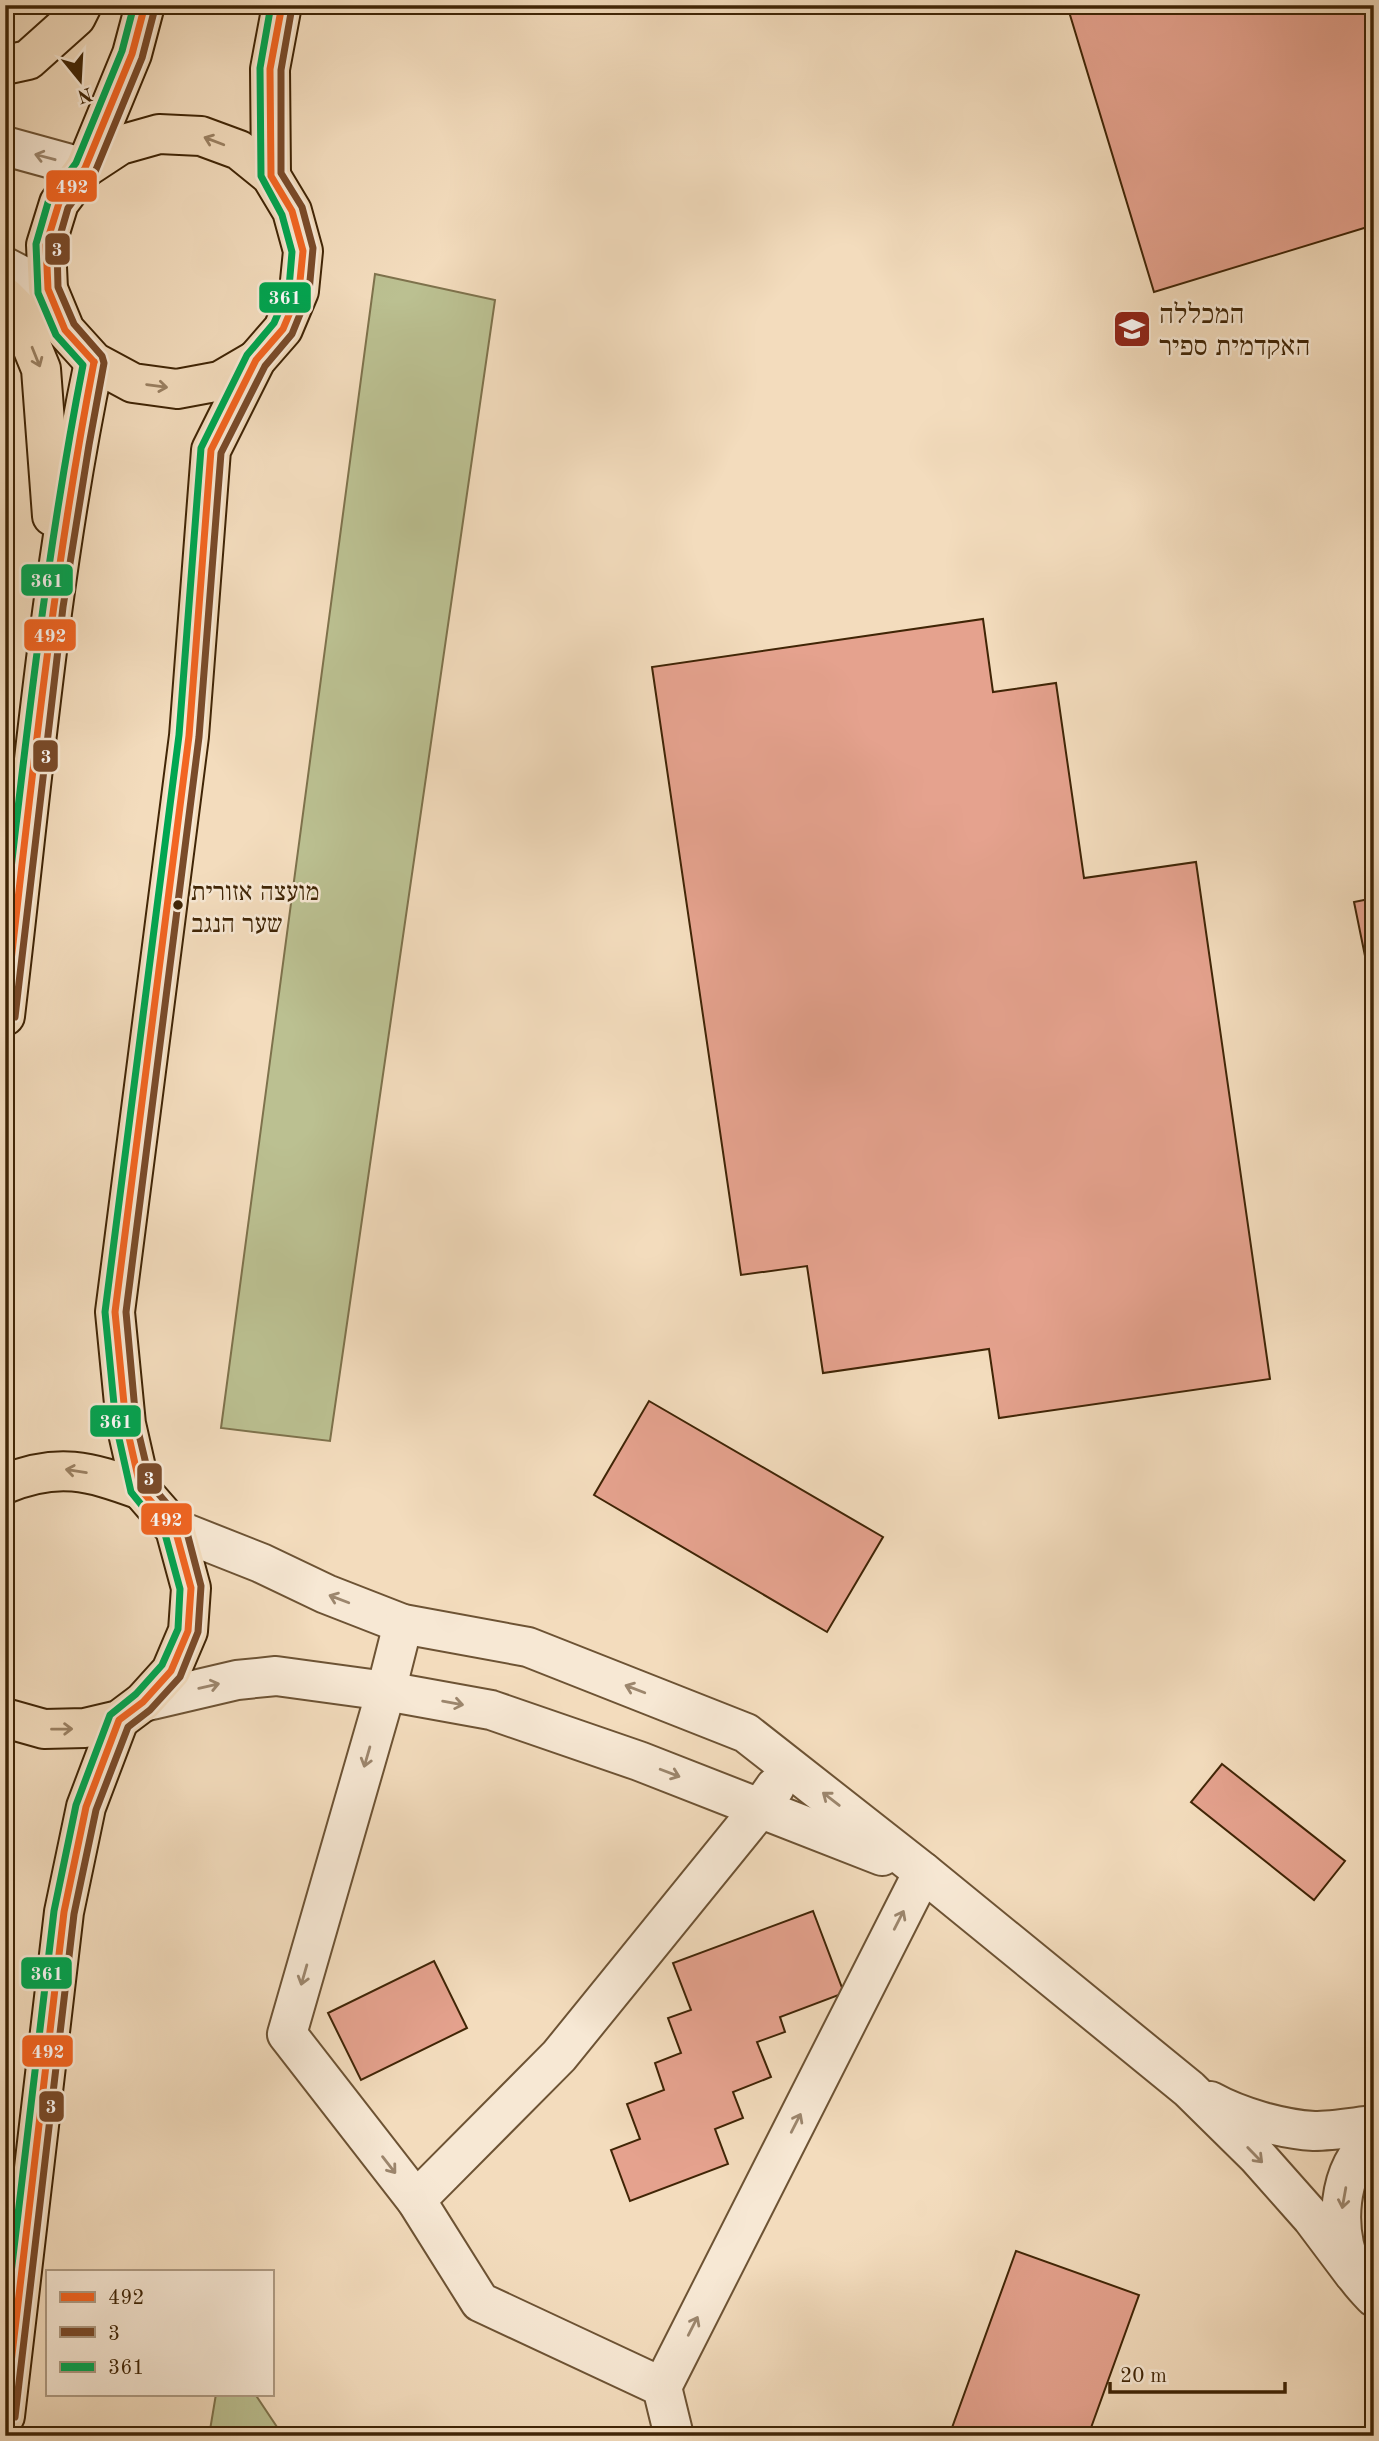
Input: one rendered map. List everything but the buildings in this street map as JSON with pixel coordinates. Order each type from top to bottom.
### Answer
[{"type":"main road","points":[[5,65],[28,60],[76,17],[82,5]]},
{"type":"main road","points":[[145,5],[132,54],[85,168],[59,203],[46,245],[48,289],[65,330],[94,362],[133,383],[177,389],[220,381],[256,360]]},
{"type":"main road","points":[[271,176],[270,69],[282,5]]},
{"type":"main road","points":[[85,168],[120,145],[159,134],[201,136],[239,150],[271,176],[292,211],[303,251],[299,291],[283,329],[256,360],[211,450],[189,736],[115,1312],[126,1424],[141,1490]]},
{"type":"main road","points":[[5,297],[16,308],[41,369],[56,579]]},
{"type":"main road","points":[[5,1016],[56,579],[94,362]]},
{"type":"main road","points":[[5,1483],[27,1474],[64,1469],[100,1475],[141,1490],[176,1529],[191,1588],[188,1631],[171,1671],[131,1711],[86,1807],[64,1912],[5,2416]]},
{"type":"main road","points":[[5,1718],[44,1729],[85,1728],[131,1711]]},
{"type":"street","points":[[5,146],[85,168]]},
{"type":"street","points":[[5,267],[48,289]]},
{"type":"street","points":[[176,1529],[403,1624],[528,1647],[746,1733],[923,1872],[1189,2089],[1266,2166],[1312,2218],[1364,2286]]},
{"type":"street","points":[[403,1624],[287,2034],[416,2200],[480,2302],[662,2387]]},
{"type":"street","points":[[131,1711],[237,1680],[276,1676],[386,1691],[491,1710],[639,1761],[923,1872]]},
{"type":"street","points":[[416,2200],[559,2056],[761,1807],[789,1766]]},
{"type":"street","points":[[674,2436],[662,2387],[923,1872]]},
{"type":"street","points":[[1189,2089],[1229,2111],[1267,2122],[1314,2131],[1374,2125]]},
{"type":"street","points":[[1364,2286],[1341,2237],[1341,2199],[1351,2168],[1374,2138]]},
{"type":"green space","points":[[375,274],[495,300],[330,1441],[221,1428]]},
{"type":"green space","points":[[216,2396],[256,2396],[283,2436],[209,2436]]},
{"type":"transit line","name":"361","points":[[5,922],[48,573],[83,365],[56,335],[38,293],[36,244],[49,199],[76,163],[122,51],[134,5]]},
{"type":"transit line","name":"492","points":[[94,362],[65,330],[48,289],[46,245],[59,203],[85,168],[132,54],[145,5]]},
{"type":"transit line","name":"361","points":[[5,2324],[54,1911],[76,1805],[110,1715],[136,1694],[162,1665],[178,1629],[180,1589],[165,1534],[131,1492],[116,1425],[105,1312],[179,735],[201,448],[247,355],[274,323],[289,288],[292,252],[282,215],[261,176],[260,68],[271,5]]},
{"type":"transit line","name":"492","points":[[5,2414],[64,1912],[86,1807],[119,1720],[143,1702],[171,1671],[188,1631],[191,1588],[175,1529],[141,1490],[126,1424],[115,1312],[189,736],[211,450],[256,360],[283,329],[299,291],[303,251],[292,211],[271,176],[270,69],[282,5]]},
{"type":"transit line","name":"3","points":[[15,2417],[74,1914],[96,1810],[128,1727],[150,1710],[180,1677],[198,1632],[201,1586],[185,1525],[151,1485],[136,1422],[126,1312],[199,737],[221,453],[265,366],[292,334],[309,292],[313,248],[302,207],[281,173],[281,70],[292,7]]},
{"type":"transit line","name":"3","points":[[15,1017],[63,607],[104,363],[102,356],[74,324],[58,287],[57,246],[68,208],[95,172],[142,58],[155,8]]},
{"type":"transit line","name":"492","points":[[5,1014],[54,606],[94,362]]},
{"type":"place","name":"המכללה האקדמית ספיר","points":[[1132,329]]},
{"type":"place","name":"מועצה אזורית שער הנגב","points":[[178,905]]}]
